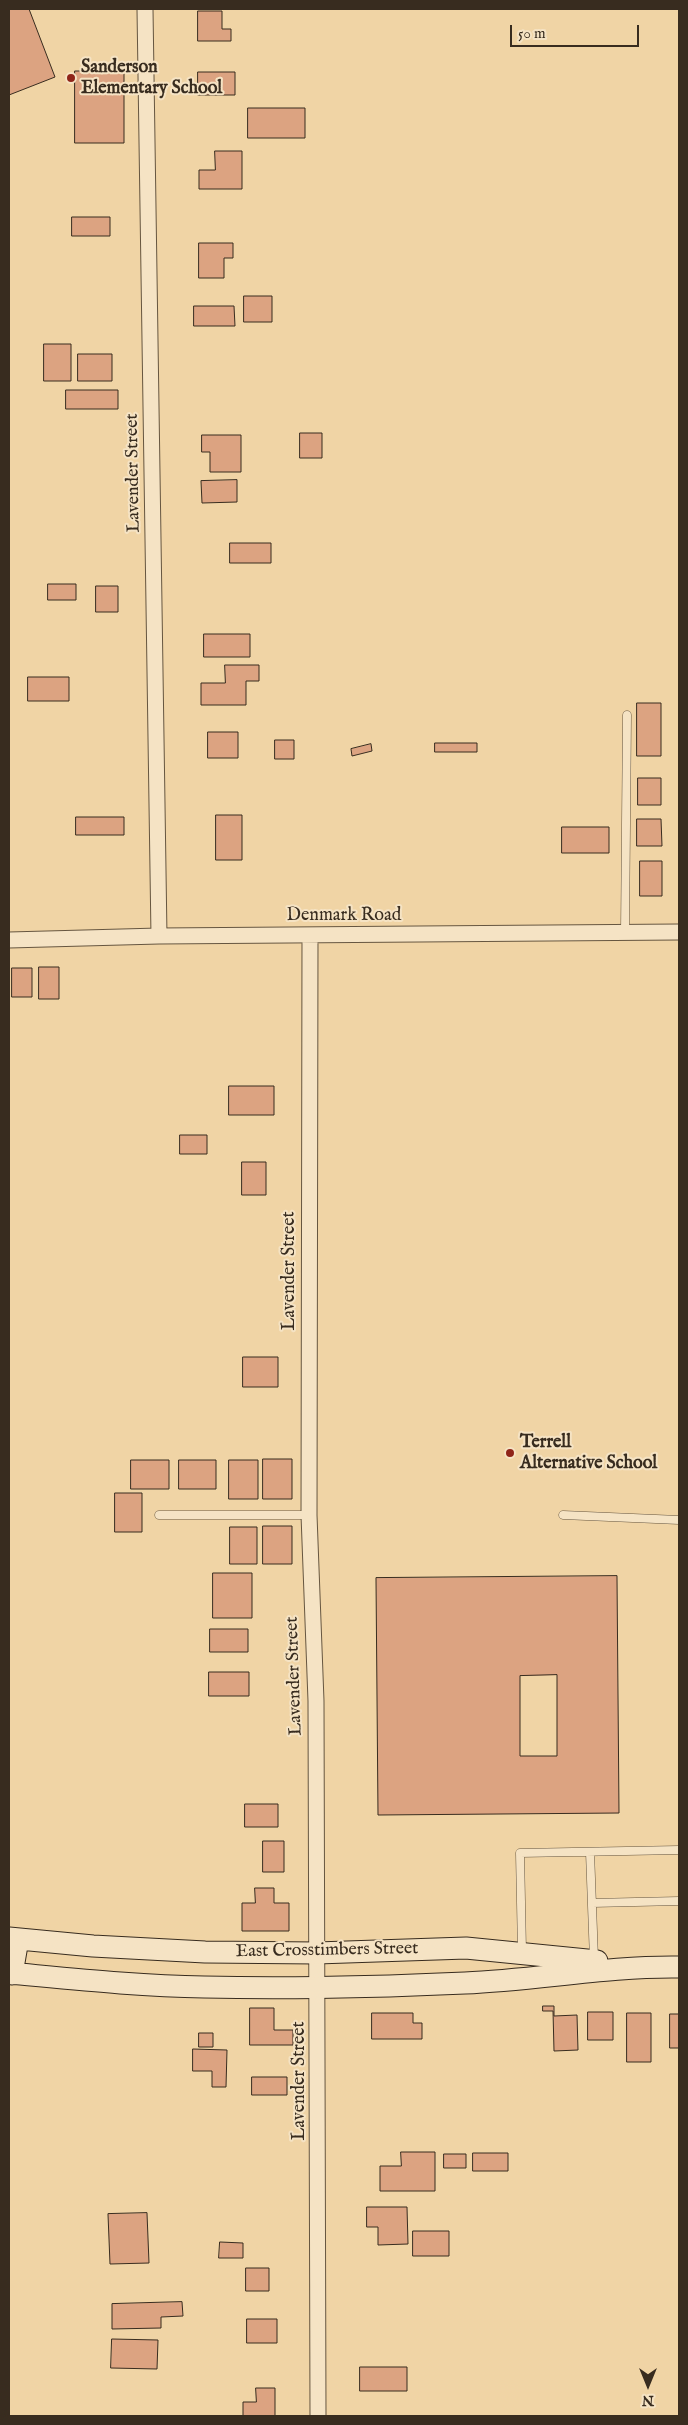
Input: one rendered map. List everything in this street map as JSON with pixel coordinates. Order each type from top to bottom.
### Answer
[{"type":"main road","name":"East Crosstimbers Street","points":[[14,1938],[92,1946],[205,1952],[318,1953],[466,1948],[644,1966],[679,1967]]},
{"type":"main road","points":[[10,1974],[14,1938]]},
{"type":"main road","name":"East Crosstimbers Street","points":[[10,1974],[90,1981],[204,1987],[318,1988],[467,1983],[644,1966]]},
{"type":"street","name":"Lavender Street","points":[[145,9],[159,936]]},
{"type":"street","name":"Denmark Road","points":[[9,940],[159,936],[679,932]]},
{"type":"street","name":"Lavender Street","points":[[310,935],[309,1515],[316,1701],[318,2416]]},
{"type":"lane","points":[[625,933],[627,715]]},
{"type":"lane","points":[[159,1515],[309,1515]]},
{"type":"lane","points":[[563,1515],[679,1520]]},
{"type":"lane","points":[[522,1953],[520,1853],[679,1850]]},
{"type":"lane","points":[[590,1852],[594,1961]]},
{"type":"lane","points":[[592,1903],[679,1901]]},
{"type":"building","points":[[9,9],[29,9],[55,77],[9,95]]},
{"type":"building","points":[[198,11],[222,11],[222,29],[231,29],[231,41],[198,41]]},
{"type":"building","points":[[75,71],[124,71],[124,143],[75,143]]},
{"type":"building","points":[[198,72],[235,72],[235,95],[198,95]]},
{"type":"building","points":[[248,108],[305,108],[305,138],[248,138]]},
{"type":"building","points":[[215,151],[242,151],[242,189],[199,189],[199,170],[215,170]]},
{"type":"building","points":[[72,217],[110,217],[110,236],[72,236]]},
{"type":"building","points":[[199,243],[233,243],[233,258],[224,258],[224,278],[199,278]]},
{"type":"building","points":[[244,296],[272,296],[272,322],[244,322]]},
{"type":"building","points":[[194,306],[234,306],[235,326],[194,326]]},
{"type":"building","points":[[44,344],[71,344],[71,381],[44,381]]},
{"type":"building","points":[[78,354],[112,354],[112,381],[78,381]]},
{"type":"building","points":[[66,390],[118,390],[118,409],[66,409]]},
{"type":"building","points":[[300,433],[322,433],[322,458],[300,458]]},
{"type":"building","points":[[202,435],[241,435],[241,472],[210,472],[210,452],[202,452]]},
{"type":"building","points":[[237,480],[237,502],[202,503],[201,481]]},
{"type":"building","points":[[230,543],[271,543],[271,563],[230,563]]},
{"type":"building","points":[[48,584],[76,584],[76,600],[48,600]]},
{"type":"building","points":[[96,586],[118,586],[118,612],[96,612]]},
{"type":"building","points":[[204,634],[250,634],[250,657],[204,657]]},
{"type":"building","points":[[225,665],[259,665],[259,681],[246,681],[246,705],[201,705],[201,683],[225,683]]},
{"type":"building","points":[[28,677],[69,677],[69,701],[28,701]]},
{"type":"building","points":[[637,703],[661,703],[661,756],[637,756]]},
{"type":"building","points":[[208,732],[238,732],[238,758],[208,758]]},
{"type":"building","points":[[275,740],[294,740],[294,759],[275,759]]},
{"type":"building","points":[[435,743],[477,743],[477,752],[435,752]]},
{"type":"building","points":[[371,744],[372,751],[352,756],[351,749]]},
{"type":"building","points":[[638,778],[661,778],[661,805],[638,805]]},
{"type":"building","points":[[216,815],[242,815],[242,860],[216,860]]},
{"type":"building","points":[[76,817],[124,817],[124,835],[76,835]]},
{"type":"building","points":[[637,819],[661,819],[662,846],[637,846]]},
{"type":"building","points":[[562,827],[609,827],[609,853],[562,853]]},
{"type":"building","points":[[640,861],[662,861],[662,896],[640,896]]},
{"type":"building","points":[[39,967],[59,967],[59,999],[39,999]]},
{"type":"building","points":[[12,968],[32,968],[32,997],[12,997]]},
{"type":"building","points":[[229,1086],[274,1086],[274,1115],[229,1115]]},
{"type":"building","points":[[180,1135],[207,1135],[207,1154],[180,1154]]},
{"type":"building","points":[[242,1162],[266,1162],[266,1195],[242,1195]]},
{"type":"building","points":[[243,1357],[278,1357],[278,1387],[243,1387]]},
{"type":"building","points":[[263,1459],[292,1459],[292,1499],[263,1499]]},
{"type":"building","points":[[131,1460],[169,1460],[169,1489],[131,1489]]},
{"type":"building","points":[[179,1460],[216,1460],[216,1489],[179,1489]]},
{"type":"building","points":[[229,1460],[258,1460],[258,1499],[229,1499]]},
{"type":"building","points":[[115,1493],[142,1493],[142,1532],[115,1532]]},
{"type":"building","points":[[263,1526],[292,1526],[292,1564],[263,1564]]},
{"type":"building","points":[[230,1527],[257,1527],[257,1564],[230,1564]]},
{"type":"building","points":[[213,1573],[252,1573],[252,1618],[213,1618]]},
{"type":"building","points":[[617,1576],[619,1813],[378,1815],[376,1578]],"holes":[[[557,1675],[557,1756],[520,1756],[520,1676]]]},
{"type":"building","points":[[210,1629],[248,1629],[248,1652],[210,1652]]},
{"type":"building","points":[[209,1672],[249,1672],[249,1696],[209,1696]]},
{"type":"building","points":[[245,1804],[278,1804],[278,1827],[245,1827]]},
{"type":"building","points":[[263,1841],[284,1841],[284,1872],[263,1872]]},
{"type":"building","points":[[255,1888],[274,1888],[274,1903],[289,1903],[289,1931],[242,1931],[242,1903],[255,1903]]},
{"type":"building","points":[[543,2006],[554,2006],[554,2016],[577,2015],[578,2050],[554,2051],[553,2011],[543,2011]]},
{"type":"building","points":[[250,2008],[274,2008],[274,2030],[293,2030],[293,2045],[250,2045]]},
{"type":"building","points":[[588,2012],[613,2012],[613,2040],[588,2040]]},
{"type":"building","points":[[372,2013],[413,2013],[413,2023],[422,2023],[422,2039],[372,2039]]},
{"type":"building","points":[[627,2013],[651,2013],[651,2062],[627,2062]]},
{"type":"building","points":[[670,2014],[679,2014],[679,2048],[670,2048]]},
{"type":"building","points":[[199,2033],[213,2033],[213,2047],[199,2047]]},
{"type":"building","points":[[193,2049],[227,2050],[226,2087],[212,2087],[212,2071],[193,2071]]},
{"type":"building","points":[[252,2077],[287,2077],[287,2095],[252,2095]]},
{"type":"building","points":[[401,2152],[435,2152],[435,2191],[380,2191],[380,2166],[401,2166]]},
{"type":"building","points":[[473,2153],[508,2153],[508,2171],[473,2171]]},
{"type":"building","points":[[444,2154],[466,2154],[466,2168],[444,2168]]},
{"type":"building","points":[[367,2207],[407,2207],[408,2244],[378,2245],[378,2227],[367,2227]]},
{"type":"building","points":[[147,2213],[149,2263],[110,2264],[108,2214]]},
{"type":"building","points":[[413,2231],[449,2231],[449,2256],[413,2256]]},
{"type":"building","points":[[220,2242],[243,2243],[243,2258],[219,2258]]},
{"type":"building","points":[[246,2268],[269,2268],[269,2291],[246,2291]]},
{"type":"building","points":[[182,2302],[183,2316],[161,2317],[161,2328],[112,2329],[112,2304]]},
{"type":"building","points":[[247,2319],[277,2319],[277,2343],[247,2343]]},
{"type":"building","points":[[112,2339],[158,2340],[157,2369],[111,2368]]},
{"type":"building","points":[[360,2367],[407,2367],[407,2391],[360,2391]]},
{"type":"building","points":[[256,2388],[275,2388],[275,2416],[243,2416],[243,2402],[256,2402]]},
{"type":"place","name":"Sanderson Elementary School","points":[[71,78]]},
{"type":"place","name":"Terrell Alternative School","points":[[510,1453]]}]
